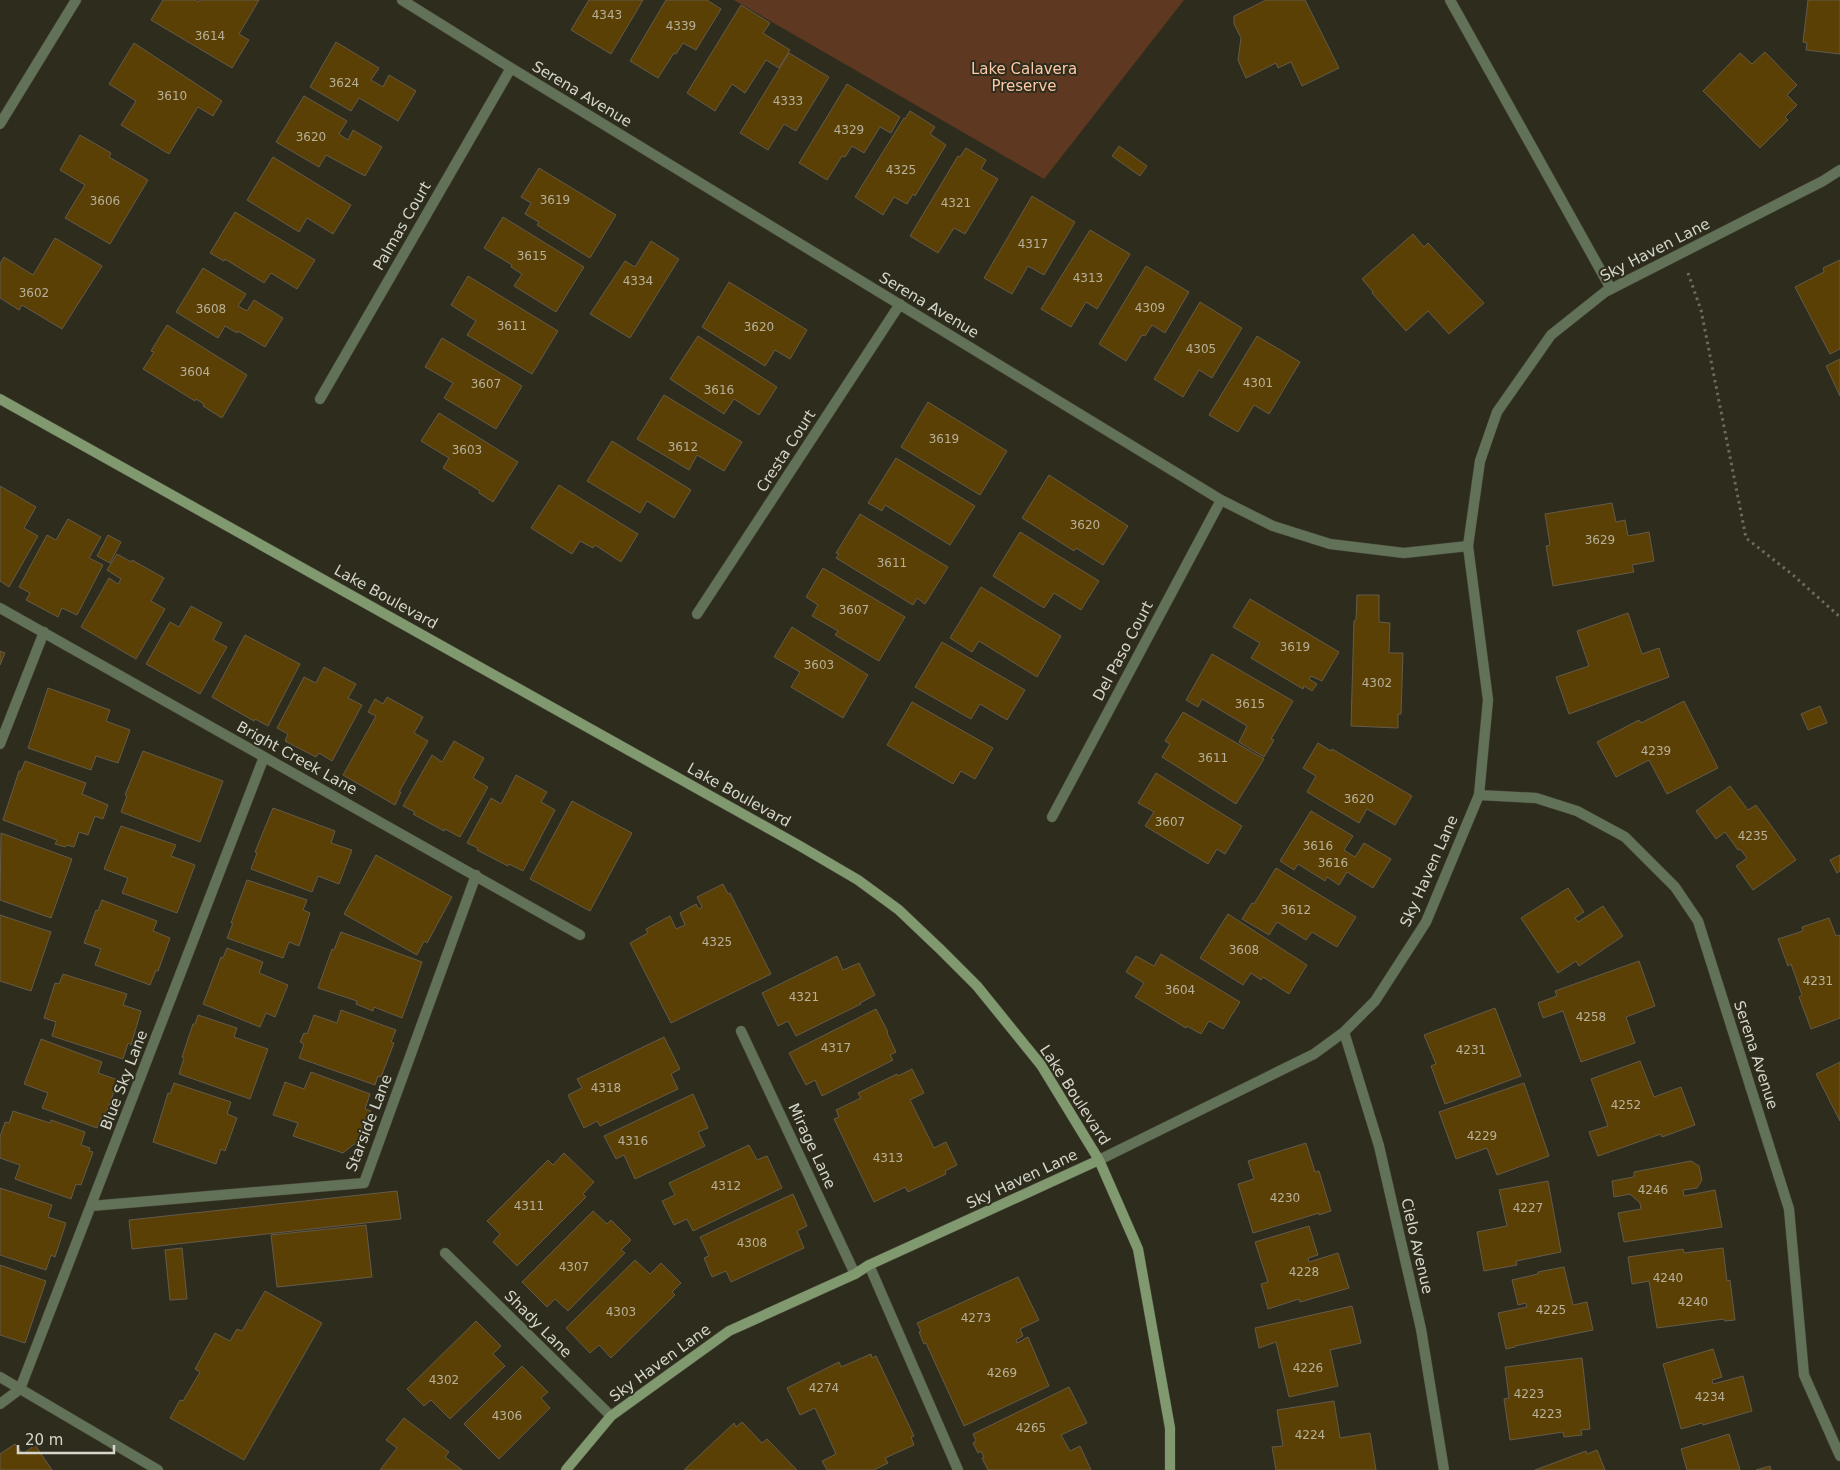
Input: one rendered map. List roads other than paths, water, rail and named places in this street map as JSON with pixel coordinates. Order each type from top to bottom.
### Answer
[{"type":"main road","name":"Lake Boulevard","points":[[0,399],[343,589],[858,880],[899,910],[977,986],[1041,1065],[1100,1160],[1138,1249],[1170,1428],[1170,1470]]},
{"type":"main road","name":"Sky Haven Lane","points":[[566,1470],[611,1416],[729,1331],[1100,1160]]},
{"type":"street","points":[[0,124],[76,0]]},
{"type":"street","name":"Serena Avenue","points":[[402,0],[1221,500],[1273,526],[1330,544],[1404,553],[1468,546]]},
{"type":"street","points":[[1450,0],[1611,289]]},
{"type":"street","name":"Palmas Court","points":[[320,399],[511,68]]},
{"type":"street","name":"Sky Haven Lane","points":[[1100,1160],[1314,1054],[1344,1032],[1375,1001],[1426,922],[1479,795],[1488,700],[1468,546],[1480,461],[1497,412],[1551,336],[1611,289],[1823,181],[1840,170]]},
{"type":"street","name":"Cresta Court","points":[[697,614],[900,304]]},
{"type":"street","name":"Del Paso Court","points":[[1052,817],[1221,500]]},
{"type":"street","name":"Bright Creek Lane","points":[[0,608],[580,935]]},
{"type":"street","points":[[0,744],[44,632]]},
{"type":"street","name":"Blue Sky Lane","points":[[20,1389],[264,758]]},
{"type":"street","name":"Serena Avenue","points":[[1479,795],[1536,798],[1577,811],[1625,837],[1675,886],[1698,922],[1789,1209],[1804,1375],[1840,1456]]},
{"type":"street","name":"Starside Lane","points":[[91,1206],[364,1183],[476,876]]},
{"type":"street","name":"Mirage Lane","points":[[741,1031],[856,1274]]},
{"type":"street","name":"Cielo Avenue","points":[[1344,1032],[1379,1146],[1421,1329],[1444,1470]]},
{"type":"street","name":"Shady Lane","points":[[445,1253],[611,1416]]},
{"type":"street","points":[[869,1265],[958,1470]]},
{"type":"street","points":[[0,1377],[158,1470]]},
{"type":"street","points":[[0,1404],[20,1389]]},
{"type":"park label","name":"Lake Calavera Preserve","points":[[1024,78]]}]
